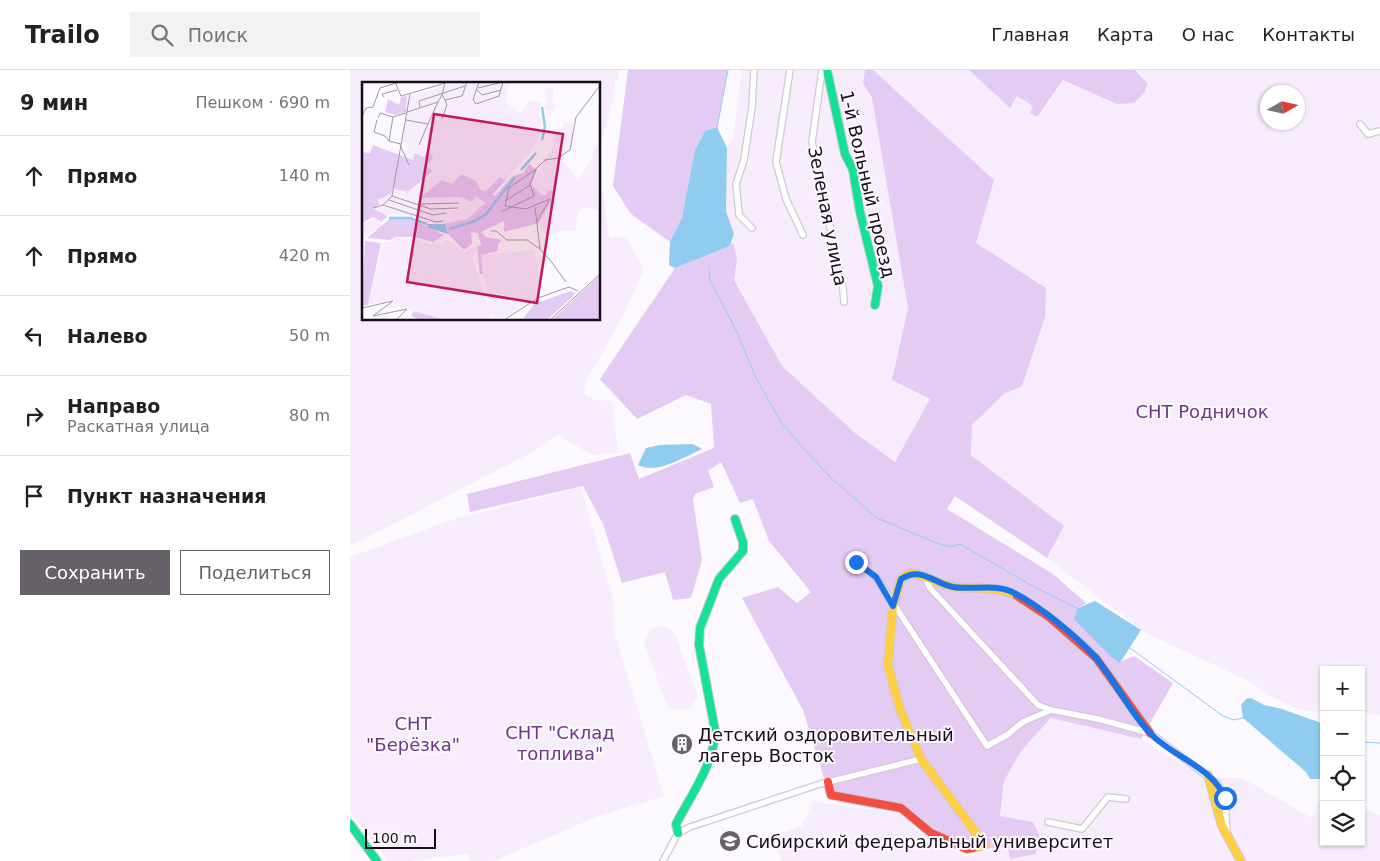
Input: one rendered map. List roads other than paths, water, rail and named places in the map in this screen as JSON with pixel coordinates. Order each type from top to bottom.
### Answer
[{"type":"street","points":[[752,228],[740,215],[736,184],[744,160],[752,107],[754,70]]},
{"type":"street","points":[[790,70],[776,162],[786,200],[803,235]]},
{"type":"street","name":"Зеленая улица","points":[[822,70],[812,142],[843,288],[844,302]]},
{"type":"street","name":"1-й Вольный проезд","points":[[827,70],[846,154],[853,170],[860,212],[878,286],[876,305]]},
{"type":"street","points":[[1360,124],[1368,134],[1380,131]]},
{"type":"street","points":[[663,861],[678,832],[676,824],[711,757],[715,743],[715,730],[699,646],[700,628],[719,579],[743,551],[743,542],[735,519]]},
{"type":"street","points":[[856,562],[876,577],[893,606],[929,656],[987,746],[1007,735],[1023,722],[1051,710]]},
{"type":"street","points":[[828,782],[831,795],[901,808],[932,833],[966,849],[985,845],[921,759],[900,709],[888,665],[893,606],[901,579],[910,574],[928,577],[952,587],[1009,591],[1049,617],[1096,658],[1150,733],[1177,756],[1208,775],[1213,799],[1228,840],[1241,861]]},
{"type":"street","points":[[928,577],[927,582],[930,588],[1038,705],[1051,710],[1098,719],[1150,733]]},
{"type":"street","points":[[678,832],[759,803],[828,782],[921,759]]},
{"type":"street","points":[[1048,822],[1082,829],[1108,798],[1126,799]]},
{"type":"street","points":[[350,824],[377,861]]},
{"type":"water","points":[[717,127],[727,148],[726,211],[734,234],[730,246],[675,268],[669,265],[670,242],[682,217],[695,150],[705,131]]},
{"type":"water","points":[[693,444],[702,449],[670,464],[653,468],[645,468],[638,465],[646,448],[660,445]]},
{"type":"water","points":[[1095,601],[1141,630],[1120,663],[1112,658],[1074,619],[1078,608]]},
{"type":"water","points":[[1251,698],[1264,705],[1282,709],[1320,723],[1320,779],[1310,779],[1306,772],[1243,718],[1241,705],[1246,699]]},
{"type":"waterway","points":[[717,128],[728,70]]},
{"type":"waterway","points":[[709,266],[710,280],[736,330],[756,378],[781,422],[831,478],[877,518],[939,544],[951,547],[960,544],[1029,584],[1079,609]]},
{"type":"waterway","points":[[1130,648],[1223,716],[1234,720],[1243,718]]},
{"type":"waterway","points":[[1365,742],[1380,743]]},
{"type":"place","name":"Детский оздоровительный лагерь Восток","points":[[682,744]]},
{"type":"place","name":"Сибирский федеральный университет","points":[[730,841]]},
{"type":"park label","name":"СНТ Родничок","points":[[1202,411]]},
{"type":"park label","name":"СНТ \"Берёзка\"","points":[[413,733]]},
{"type":"park label","name":"СНТ \"Склад топлива\"","points":[[560,742]]}]
